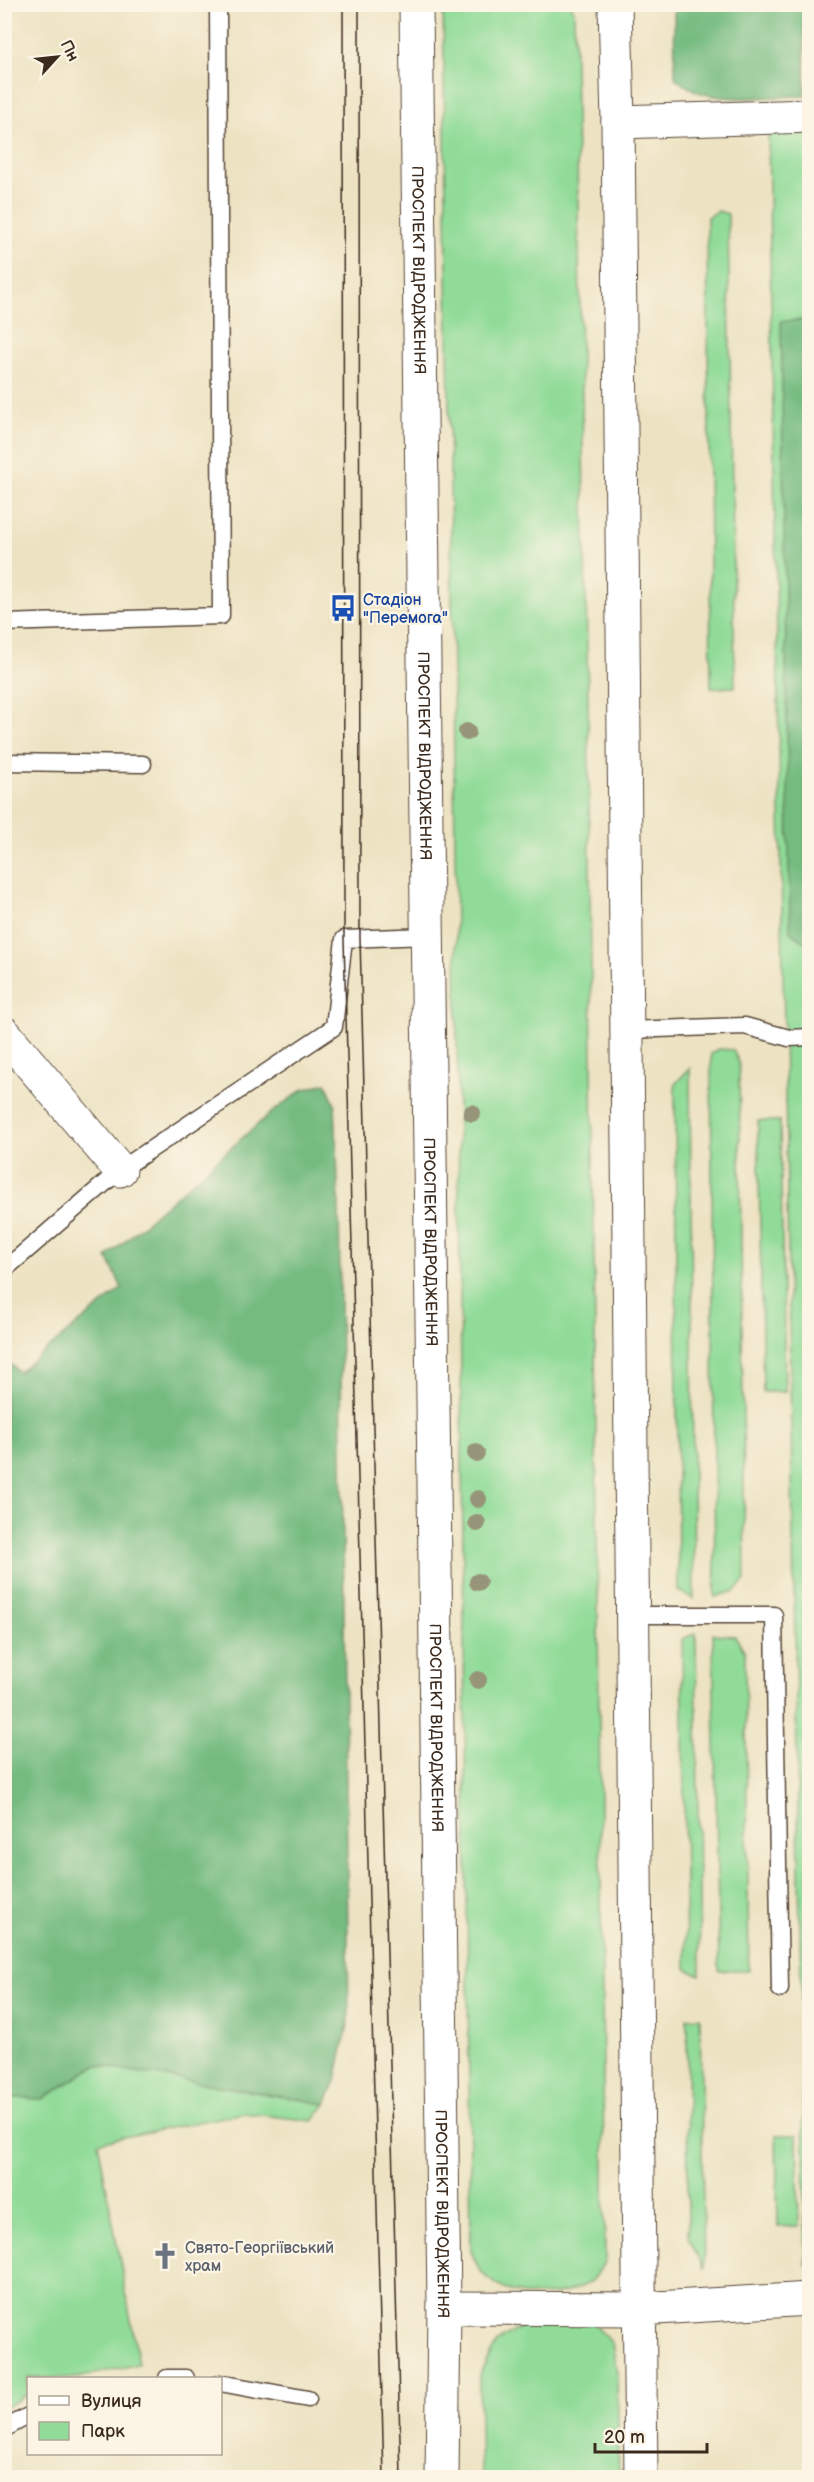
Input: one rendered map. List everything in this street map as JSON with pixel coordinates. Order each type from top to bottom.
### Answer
[{"type":"main road","name":"ПРОСПЕКТ ВІДРОДЖЕННЯ","points":[[416,4],[444,2308],[442,2478]]},
{"type":"main road","points":[[615,4],[641,2478]]},
{"type":"main road","points":[[618,122],[810,116]]},
{"type":"main road","points":[[4,1033],[120,1170]]},
{"type":"main road","points":[[444,2308],[639,2309],[810,2299]]},
{"type":"lane","points":[[4,623],[221,616],[218,4]]},
{"type":"lane","points":[[4,762],[143,764]]},
{"type":"lane","points":[[4,1270],[120,1170],[334,1027],[344,939],[429,936]]},
{"type":"lane","points":[[627,1030],[746,1026],[789,1038],[810,1037]]},
{"type":"lane","points":[[632,1615],[774,1615],[780,1989]]},
{"type":"lane","points":[[222,2383],[308,2399]]},
{"type":"lane","points":[[4,2429],[27,2417]]},
{"type":"green space","points":[[570,4],[574,10],[588,697],[605,2260],[592,2281],[577,2289],[564,2293],[535,2295],[507,2290],[495,2284],[482,2273],[471,2251],[443,5]]},
{"type":"green space","points":[[674,5],[804,5],[805,96],[729,98],[701,93],[682,83],[675,78]]},
{"type":"green space","points":[[768,134],[810,134],[809,2264],[806,2265]]},
{"type":"green space","points":[[718,211],[728,214],[735,687],[711,688],[707,217]]},
{"type":"green space","points":[[805,320],[810,324],[809,945],[790,932],[781,321]]},
{"type":"green space","points":[[719,1049],[733,1050],[739,1063],[745,1580],[735,1591],[715,1597],[711,1054]]},
{"type":"green space","points":[[690,1068],[694,1599],[678,1591],[675,1084]]},
{"type":"green space","points":[[326,1083],[335,1104],[339,1205],[349,2020],[336,2081],[326,2104],[96,2065],[43,2099],[5,2097],[5,1359],[19,1372],[122,1288],[107,1257],[267,1116],[302,1090]]},
{"type":"green space","points":[[758,1121],[780,1121],[785,1392],[763,1392]]},
{"type":"green space","points":[[696,1633],[700,1975],[686,1969],[682,1639]]},
{"type":"green space","points":[[713,1634],[735,1636],[745,1652],[749,1971],[719,1971]]},
{"type":"green space","points":[[700,2017],[704,2269],[688,2236],[687,2018]]},
{"type":"green space","points":[[96,2065],[326,2104],[313,2121],[244,2113],[98,2142],[139,2364],[81,2377],[27,2377],[27,2395],[5,2408],[4,2097],[43,2099]]},
{"type":"green space","points":[[776,2135],[797,2135],[799,2226],[778,2227]]},
{"type":"green space","points":[[593,2323],[612,2343],[617,2372],[619,2477],[481,2477],[479,2375],[497,2342],[525,2324]]},
{"type":"tram line","points":[[343,4],[344,939],[384,2478]]},
{"type":"tram line","points":[[359,4],[360,939],[401,2478]]},
{"type":"place","name":"Стадіон \"Перемога\"","points":[[343,608]]},
{"type":"place","name":"Свято-Георгіївський храм","points":[[165,2256]]}]
